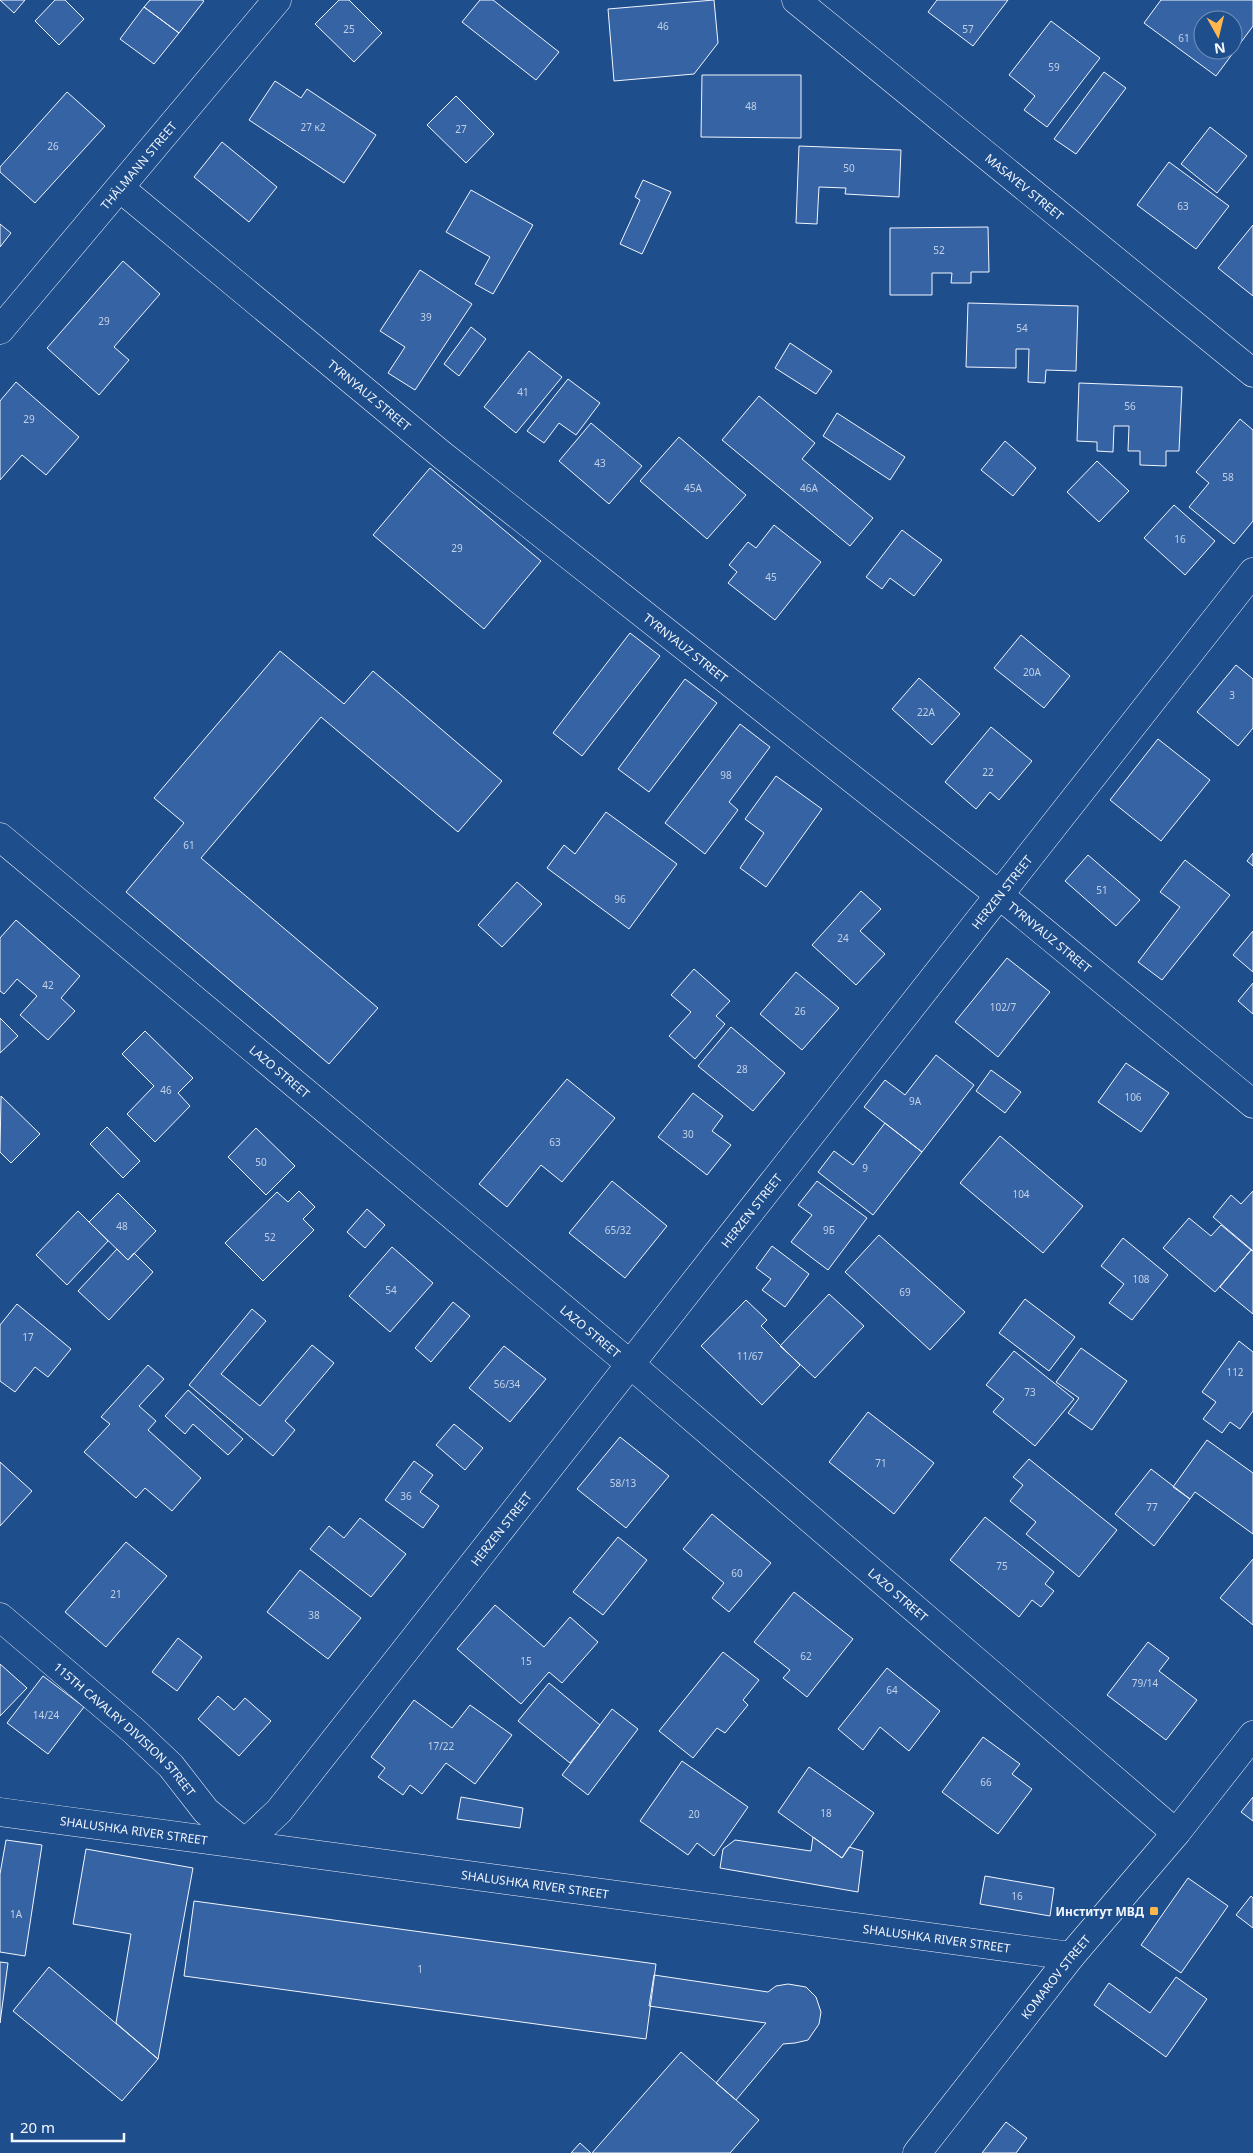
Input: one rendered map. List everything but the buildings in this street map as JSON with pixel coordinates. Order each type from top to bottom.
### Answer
[{"type":"street","name":"THÄLMANN STREET","points":[[0,330],[277,0]]},
{"type":"street","name":"MASAYEV STREET","points":[[796,0],[1253,374]]},
{"type":"street","name":"TYRNYAUZ STREET","points":[[120,188],[442,455],[998,894],[1253,1104]]},
{"type":"street","name":"HERZEN STREET","points":[[245,1844],[286,1803],[998,894],[1253,572]]},
{"type":"street","name":"LAZO STREET","points":[[0,837],[630,1364],[1176,1832]]},
{"type":"street","name":"115TH CAVALRY DIVISION STREET","points":[[0,1617],[134,1731],[170,1766],[206,1811],[245,1844]]},
{"type":"street","name":"KOMAROV STREET","points":[[917,2153],[1071,1956],[1176,1832],[1253,1735]]},
{"type":"street","name":"SHALUSHKA RIVER STREET","points":[[0,1812],[1071,1956]]},
{"type":"place","name":"Институт МВД","points":[[1154,1911]]}]
